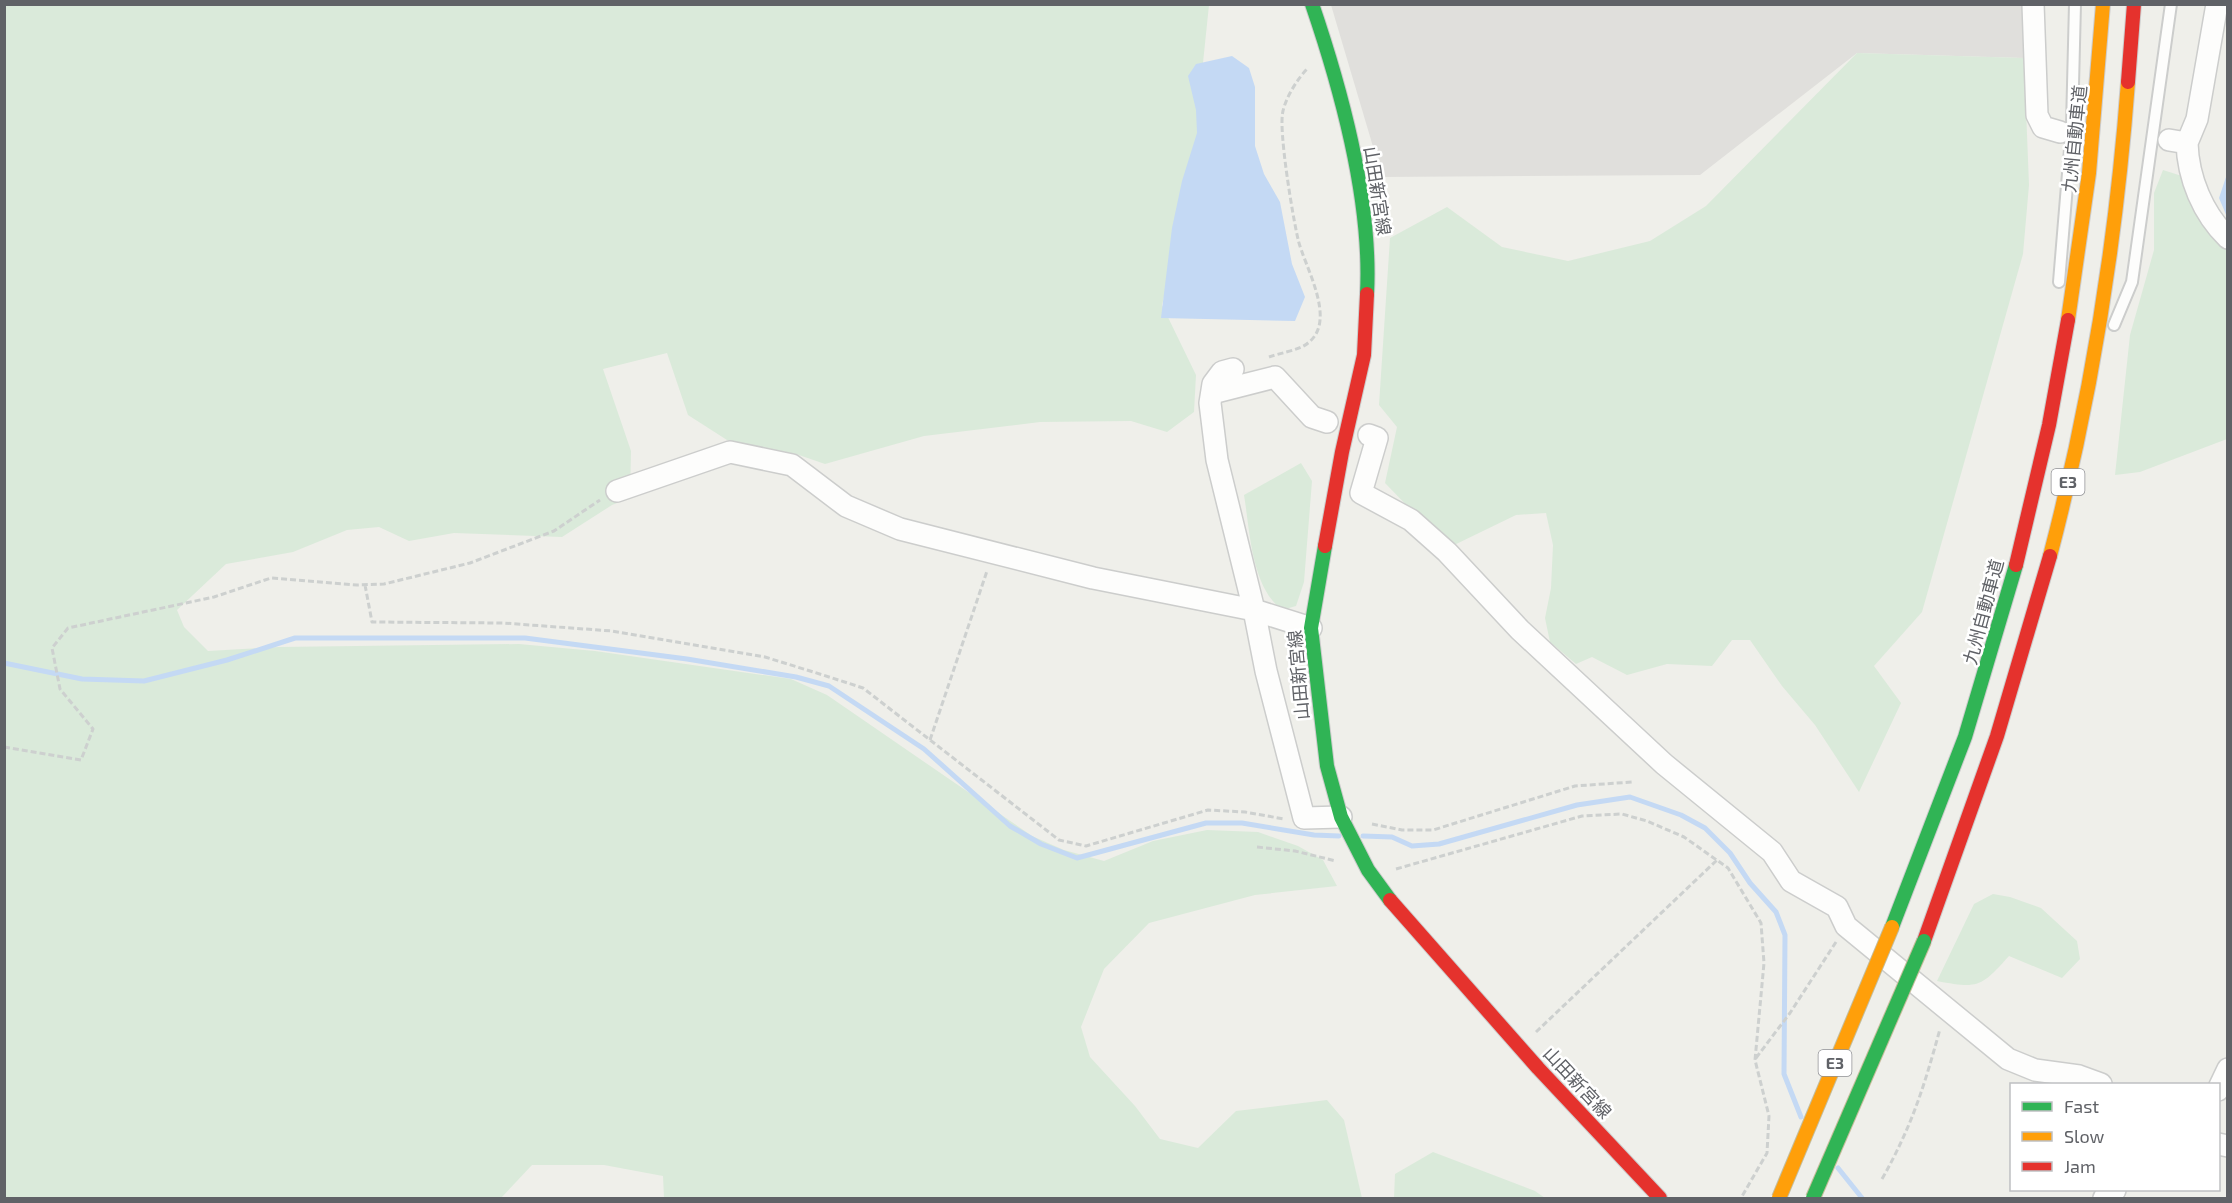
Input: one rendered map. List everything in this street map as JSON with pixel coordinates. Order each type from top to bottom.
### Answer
[{"type":"main road","name":"山田新宮線","points":[[1312,4],[1329,53],[1355,157],[1369,264],[1364,355],[1342,452],[1311,628],[1316,688],[1327,766],[1341,817],[1368,870],[1394,906],[1520,1048],[1660,1198]]},
{"type":"main road","name":"九州自動車道","points":[[1779,1198],[1943,800],[1987,671],[2029,516],[2058,381],[2083,236],[2097,113],[2103,4]]},
{"type":"main road","name":"E3","points":[[1813,1198],[1924,941],[1971,821],[2016,680],[2057,531],[2090,383],[2114,226],[2127,110],[2134,4]]},
{"type":"street","points":[[2032,4],[2037,115],[2043,127],[2060,132]]},
{"type":"street","points":[[2217,4],[2197,119],[2178,142],[2208,214],[2228,238]]},
{"type":"street","points":[[1233,369],[1222,372],[1213,384],[1210,403],[1217,460],[1254,610],[1266,670],[1304,818],[1341,817]]},
{"type":"street","points":[[1212,393],[1275,377],[1312,417],[1327,423]]},
{"type":"street","points":[[1369,435],[1377,438],[1361,493],[1411,520],[1446,552],[1520,630],[1664,764],[1772,852],[1791,881],[1837,907],[1846,926],[2008,1059],[2035,1070],[2079,1076],[2098,1083]]},
{"type":"street","points":[[617,491],[730,452],[792,465],[846,506],[900,529],[1093,578],[1254,610],[1311,628]]},
{"type":"street","points":[[2220,1086],[2228,1069]]},
{"type":"lane","points":[[2058,381],[2059,274],[2072,125],[2075,4]]},
{"type":"lane","points":[[2090,383],[2132,282],[2171,4]]},
{"type":"path","points":[[1266,358],[1308,344],[1318,330],[1321,313],[1313,281],[1298,240],[1282,134],[1283,111],[1300,75],[1313,62],[1329,53]]},
{"type":"path","points":[[4,747],[81,760],[93,729],[60,689],[52,648],[68,628],[214,597],[271,578],[365,585],[384,584],[470,563],[554,531],[585,507],[617,491]]},
{"type":"path","points":[[930,740],[993,552]]},
{"type":"path","points":[[365,585],[372,622],[503,623],[612,631],[765,657],[863,688],[1059,840],[1086,846],[1208,810],[1245,812],[1289,820],[1304,818]]},
{"type":"path","points":[[1341,817],[1402,830],[1433,830],[1575,786],[1632,782]]},
{"type":"path","points":[[1257,847],[1295,851],[1368,870],[1394,870],[1582,816],[1622,814],[1647,821],[1684,837],[1718,860],[1728,868],[1761,923],[1764,963],[1755,1060],[1769,1116],[1767,1153],[1741,1198]]},
{"type":"path","points":[[1520,1048],[1718,860]]},
{"type":"path","points":[[1755,1060],[1790,1013],[1846,926]]},
{"type":"path","points":[[1882,1179],[1904,1141],[1920,1103],[1946,1007]]},
{"type":"shaded area","points":[[1331,5],[2024,5],[2024,58],[1857,53],[1700,175],[1382,177]]},
{"type":"green space","points":[[5,5],[1209,5],[1201,82],[1210,179],[1180,231],[1162,305],[1196,375],[1194,412],[1167,432],[1131,421],[1040,422],[924,436],[825,464],[796,454],[727,440],[688,415],[667,353],[603,369],[631,451],[630,498],[612,505],[562,537],[454,533],[409,541],[379,527],[347,530],[293,552],[226,564],[177,610],[184,627],[208,651],[279,647],[519,644],[595,651],[791,679],[827,695],[1032,836],[1064,850],[1104,861],[1153,841],[1207,830],[1258,832],[1298,846],[1323,860],[1337,886],[1255,895],[1149,923],[1104,969],[1081,1027],[1090,1057],[1135,1106],[1160,1139],[1198,1148],[1236,1111],[1327,1100],[1344,1120],[1362,1198],[664,1198],[663,1176],[604,1165],[532,1165],[501,1198],[5,1198]]},
{"type":"green space","points":[[1857,53],[2024,58],[2029,185],[2023,254],[1922,612],[1874,666],[1901,703],[1859,792],[1815,725],[1782,686],[1750,640],[1732,640],[1712,666],[1667,664],[1627,675],[1592,657],[1576,664],[1550,642],[1545,618],[1551,588],[1553,545],[1546,513],[1516,515],[1448,548],[1385,483],[1397,427],[1379,405],[1390,238],[1447,207],[1502,247],[1568,261],[1650,241],[1706,206]]},
{"type":"green space","points":[[2163,170],[2185,177],[2227,244],[2227,439],[2140,472],[2115,475],[2130,335],[2154,250],[2154,193]]},
{"type":"green space","points":[[1301,463],[1312,481],[1304,582],[1296,606],[1282,610],[1272,600],[1258,573],[1250,541],[1244,495]]},
{"type":"green space","points":[[1993,894],[2010,897],[2041,908],[2077,941],[2080,959],[2062,978],[2009,956],[1992,974],[1978,983],[1962,985],[1937,981],[1974,904]]},
{"type":"green space","points":[[1433,1152],[1535,1191],[1545,1198],[1394,1198],[1395,1174]]},
{"type":"water","points":[[1232,56],[1249,68],[1255,87],[1255,146],[1264,174],[1280,202],[1292,264],[1305,297],[1295,321],[1161,318],[1172,228],[1182,181],[1197,133],[1196,110],[1188,76],[1196,64]]},
{"type":"water","points":[[2227,174],[2227,217],[2219,198]]},
{"type":"waterway","points":[[4,663],[82,679],[144,681],[227,660],[295,638],[525,638],[687,659],[796,677],[829,686],[924,749],[1010,826],[1041,844],[1077,858],[1206,823],[1242,823],[1314,835],[1339,836]]},
{"type":"waterway","points":[[1363,836],[1392,837],[1412,846],[1439,844],[1577,805],[1630,797],[1681,815],[1705,828],[1730,853],[1750,883],[1776,912],[1785,935],[1784,1074],[1801,1117]]},
{"type":"waterway","points":[[1838,1168],[1862,1198]]},
{"type":"traffic: fast","points":[[1312,4],[1334,73],[1353,147],[1365,222],[1367,294]]},
{"type":"traffic: fast","points":[[1325,546],[1311,628],[1327,766],[1341,817],[1368,870],[1390,900]]},
{"type":"traffic: fast","points":[[1892,927],[1965,737],[2016,565]]},
{"type":"traffic: fast","points":[[1813,1198],[1924,941]]},
{"type":"traffic: slow","points":[[2068,320],[2089,173],[2103,4]]},
{"type":"traffic: slow","points":[[2050,556],[2078,439],[2100,321],[2117,202],[2128,82]]},
{"type":"traffic: slow","points":[[1779,1198],[1892,927]]},
{"type":"traffic: jam","points":[[2128,82],[2134,4]]},
{"type":"traffic: jam","points":[[1325,546],[1342,452],[1364,355],[1367,294]]},
{"type":"traffic: jam","points":[[2016,565],[2049,425],[2068,320]]},
{"type":"traffic: jam","points":[[1924,941],[1997,736],[2050,556]]},
{"type":"traffic: jam","points":[[1390,900],[1538,1068],[1660,1198]]}]
